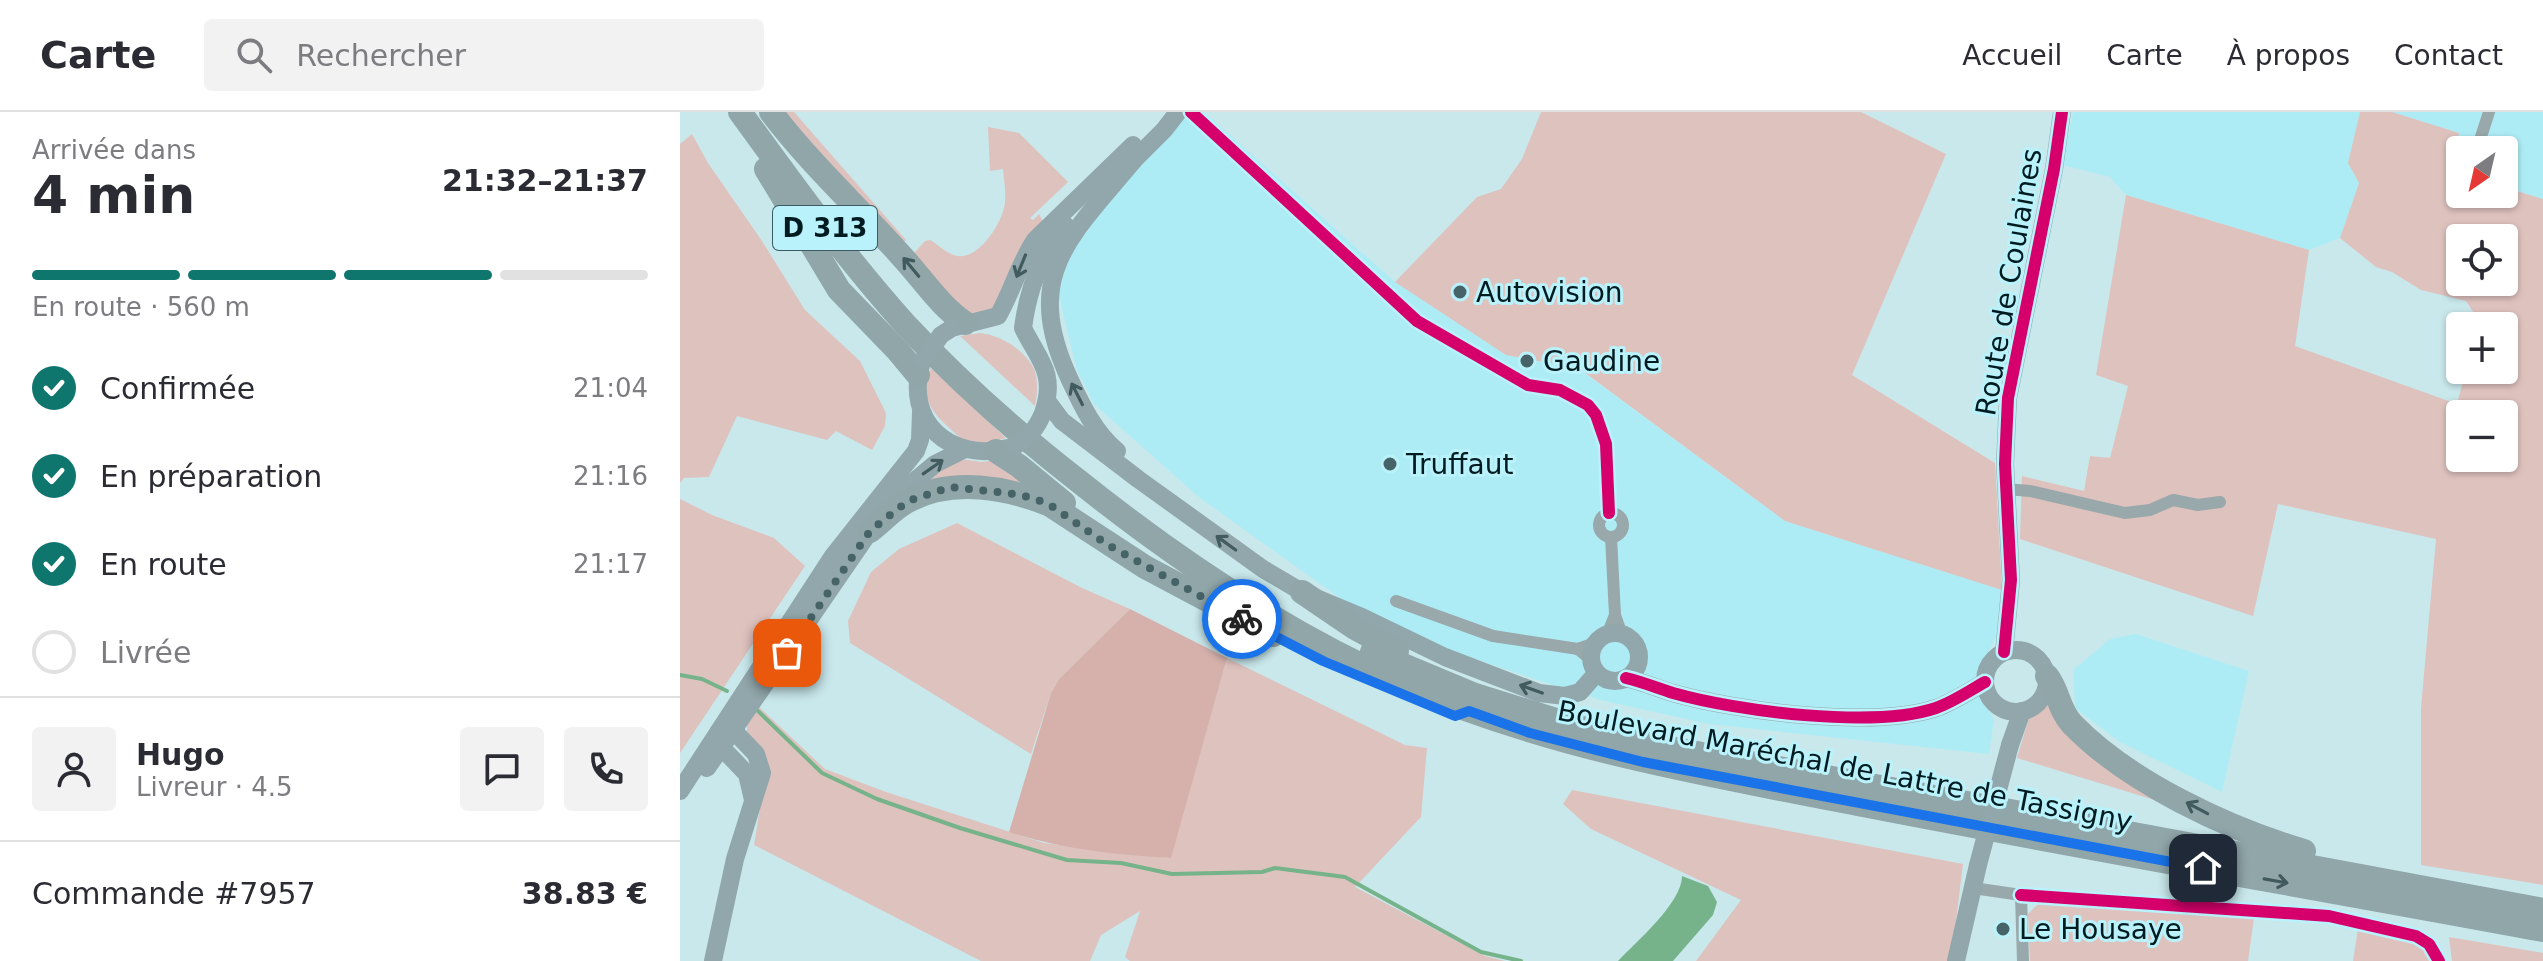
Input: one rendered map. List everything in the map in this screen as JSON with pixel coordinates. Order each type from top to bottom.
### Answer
[{"type":"highway","points":[[727,112],[839,290],[898,351],[920,367]]},
{"type":"highway","name":"D 313","points":[[740,112],[847,256],[907,326],[978,396],[1049,458],[1174,553],[1277,620],[1399,683],[1472,703]]},
{"type":"highway","name":"D 313","points":[[759,112],[846,230],[916,312],[987,383],[1058,445],[1146,513],[1284,606],[1472,703]]},
{"type":"highway","points":[[771,112],[792,140],[907,261],[953,315],[967,324]]},
{"type":"highway","points":[[1005,449],[1019,466],[1126,555]]},
{"type":"highway","points":[[870,531],[908,501],[951,487],[972,487],[1041,502],[1126,555],[1323,661],[1455,716],[1472,703],[1302,592]]},
{"type":"highway","points":[[2047,676],[2057,688],[2062,712],[2097,746],[2170,793],[2233,827],[2322,857],[2512,904]]},
{"type":"highway","name":"Boulevard Maréchal de Lattre de Tassigny","points":[[1472,703],[1611,737],[2543,910]]},
{"type":"highway","name":"Boulevard Maréchal de Lattre de Tassigny","points":[[1472,703],[1530,733],[1623,757],[2543,930]]},
{"type":"main road","points":[[725,737],[833,556],[916,451],[920,440],[920,367],[935,342],[967,324],[998,316],[1012,291],[1024,256],[1047,225],[1156,124],[1175,112]]},
{"type":"main road","points":[[680,792],[725,737],[870,531],[910,485],[935,464],[963,450],[1005,449],[1026,439],[1038,425],[1045,407],[1047,374],[1040,355],[1023,328],[1042,259],[1053,240],[1164,130],[1175,112]]},
{"type":"main road","name":"Route de Coulaines","points":[[1985,682],[1988,666],[2013,651],[2006,489],[2008,398],[2054,169],[2062,112]]},
{"type":"main road","points":[[1134,160],[1063,249],[1053,272],[1049,299],[1056,346],[1078,397],[1092,423],[1128,461],[1138,479]]},
{"type":"main road","points":[[967,324],[1004,324],[1029,340]]},
{"type":"main road","points":[[1045,407],[1263,569],[1302,592],[1445,657],[1553,696],[1580,692],[1595,675],[1598,649]]},
{"type":"main road","points":[[921,412],[942,438],[963,450]]},
{"type":"main road","points":[[1598,649],[1636,648],[1632,671]]},
{"type":"main road","points":[[1598,649],[1611,681],[1632,671]]},
{"type":"main road","points":[[1956,699],[2007,707],[2033,707],[2042,699],[2047,676],[2036,657],[2013,651]]},
{"type":"main road","points":[[1632,671],[1647,683],[1706,700],[1846,717],[1889,717],[1916,713],[1956,699],[1985,682],[2007,707],[2010,745],[1956,961]]},
{"type":"main road","points":[[713,961],[735,859],[760,781],[760,764],[756,754],[725,737]]},
{"type":"street","points":[[1191,112],[1417,321],[1528,385],[1560,390],[1588,405],[1596,415],[1606,444],[1609,513],[1602,517],[1599,524],[1601,531],[1611,537],[1615,615],[1598,649],[1493,636],[1396,601]]},
{"type":"street","points":[[2481,136],[2489,112]]},
{"type":"street","points":[[2006,489],[2030,491],[2125,513],[2150,510],[2173,500],[2198,505],[2220,502]]},
{"type":"street","points":[[1973,888],[2021,895],[2329,916],[2416,936],[2429,944],[2439,961]]},
{"type":"street","points":[[2021,895],[2023,961]]},
{"type":"shaded area","points":[[771,112],[794,112],[906,240],[895,249]]},
{"type":"shaded area","points":[[1189,112],[1204,112],[1395,282],[1506,355],[1579,369],[1785,521],[2002,590],[1998,633],[1976,677],[1980,694],[1994,719],[1989,754],[1709,724],[1600,700],[1553,685],[1450,651],[1340,598],[1200,498],[1094,404],[1077,370],[1059,296],[1063,272],[1084,227]]},
{"type":"shaded area","points":[[1541,112],[1861,112],[1946,154],[1852,375],[1995,463],[2002,590],[1785,521],[1580,369],[1506,355],[1395,282],[1477,197],[1501,189],[1522,159]]},
{"type":"shaded area","points":[[2073,112],[2360,112],[2348,163],[2359,183],[2340,238],[2309,250],[2126,195],[2110,177],[2062,165]]},
{"type":"shaded area","points":[[2360,112],[2392,112],[2459,133],[2458,136],[2446,136],[2446,208],[2518,208],[2518,191],[2543,199],[2543,885],[2421,865],[2421,708],[2436,539],[2278,504],[2253,616],[2020,539],[2022,476],[2084,491],[2090,456],[2110,458],[2128,386],[2096,375],[2126,195],[2309,250],[2295,346],[2446,400],[2446,472],[2518,472],[2518,400],[2458,400],[2462,384],[2518,384],[2518,312],[2473,312],[2466,301],[2421,290],[2392,272],[2376,267],[2340,238],[2359,183],[2348,163]]},
{"type":"shaded area","points":[[2392,112],[2543,112],[2543,199],[2518,191],[2518,136],[2458,136],[2459,133]]},
{"type":"shaded area","points":[[988,127],[1019,133],[1068,182],[1030,218],[1033,220],[1039,214],[1046,227],[1006,302],[965,323],[907,261],[925,241],[930,240],[951,254],[966,255],[981,247],[993,231],[1002,215],[1005,194],[1003,169],[990,171]]},
{"type":"shaded area","points":[[692,134],[805,310],[860,361],[886,413],[885,426],[872,450],[836,431],[827,440],[737,416],[709,477],[684,478],[680,483],[680,144]]},
{"type":"shaded area","points":[[980,333],[1010,344],[1029,360],[1036,376],[1035,406],[960,336]]},
{"type":"shaded area","points":[[931,368],[1006,438],[988,443],[965,442],[947,426],[928,401],[927,381]]},
{"type":"shaded area","points":[[954,458],[982,462],[995,460],[1028,487],[933,481],[932,478]]},
{"type":"shaded area","points":[[680,499],[712,515],[774,538],[805,566],[680,753]]},
{"type":"shaded area","points":[[957,523],[1082,588],[1130,609],[1059,679],[1051,693],[1031,754],[850,643],[848,621],[871,572],[899,549]]},
{"type":"shaded area","points":[[1130,609],[1227,658],[1171,858],[1089,850],[1009,832],[1051,693],[1059,679]]},
{"type":"shaded area","points":[[2136,634],[2249,671],[2222,792],[2120,742],[2075,708],[2073,670],[2110,639]]},
{"type":"shaded area","points":[[1227,658],[1405,745],[1427,748],[1421,817],[1355,887],[1485,956],[1505,961],[1130,961],[1125,957],[1140,911],[1101,935],[1090,961],[981,961],[754,845],[760,809],[747,723],[759,707],[825,769],[886,792],[1044,843],[1170,858]]},
{"type":"shaded area","points":[[2048,695],[2055,706],[2194,812],[2017,758],[2030,714]]},
{"type":"shaded area","points":[[1572,790],[1963,864],[1948,961],[1696,961],[1741,900],[1591,829],[1563,804]]},
{"type":"shaded area","points":[[1682,876],[1708,886],[1717,902],[1713,915],[1673,961],[1618,961],[1666,910],[1675,898]]},
{"type":"shaded area","points":[[2041,901],[2254,918],[2248,961],[2030,961],[2028,914]]},
{"type":"shaded area","points":[[2358,929],[2420,945],[2432,961],[2353,961]]},
{"type":"shaded area","points":[[2449,937],[2543,953],[2543,961],[2452,961]]},
{"type":"waterway","points":[[680,675],[702,679],[727,691]]},
{"type":"waterway","points":[[758,711],[822,773],[877,799],[960,828],[1067,860],[1121,863],[1172,874],[1262,872],[1275,868],[1345,877],[1481,952],[1521,961]]},
{"type":"cycle path","points":[[1191,112],[1417,321],[1528,385],[1560,390],[1588,405],[1596,415],[1606,444],[1609,513]]},
{"type":"cycle path","points":[[2004,652],[2011,580],[2005,464],[2008,398],[2054,169],[2062,112]]},
{"type":"cycle path","points":[[1626,678],[1673,693],[1732,706],[1842,717],[1878,717],[1936,708],[1985,682]]},
{"type":"cycle path","points":[[2021,895],[2329,916],[2416,936],[2429,944],[2439,961]]},
{"type":"way so far","points":[[787,653],[870,531],[908,501],[951,487],[1008,493],[1050,505],[1145,567],[1242,619]]},
{"type":"place","name":"Autovision","points":[[1460,292]]},
{"type":"place","name":"Gaudine","points":[[1527,361]]},
{"type":"place","name":"Truffaut","points":[[1390,464]]},
{"type":"place","name":"Le Housaye","points":[[2003,929]]},
{"type":"route","points":[[1242,619],[1323,661],[1455,716],[1469,711],[1530,733],[1643,762],[2203,868]]}]
